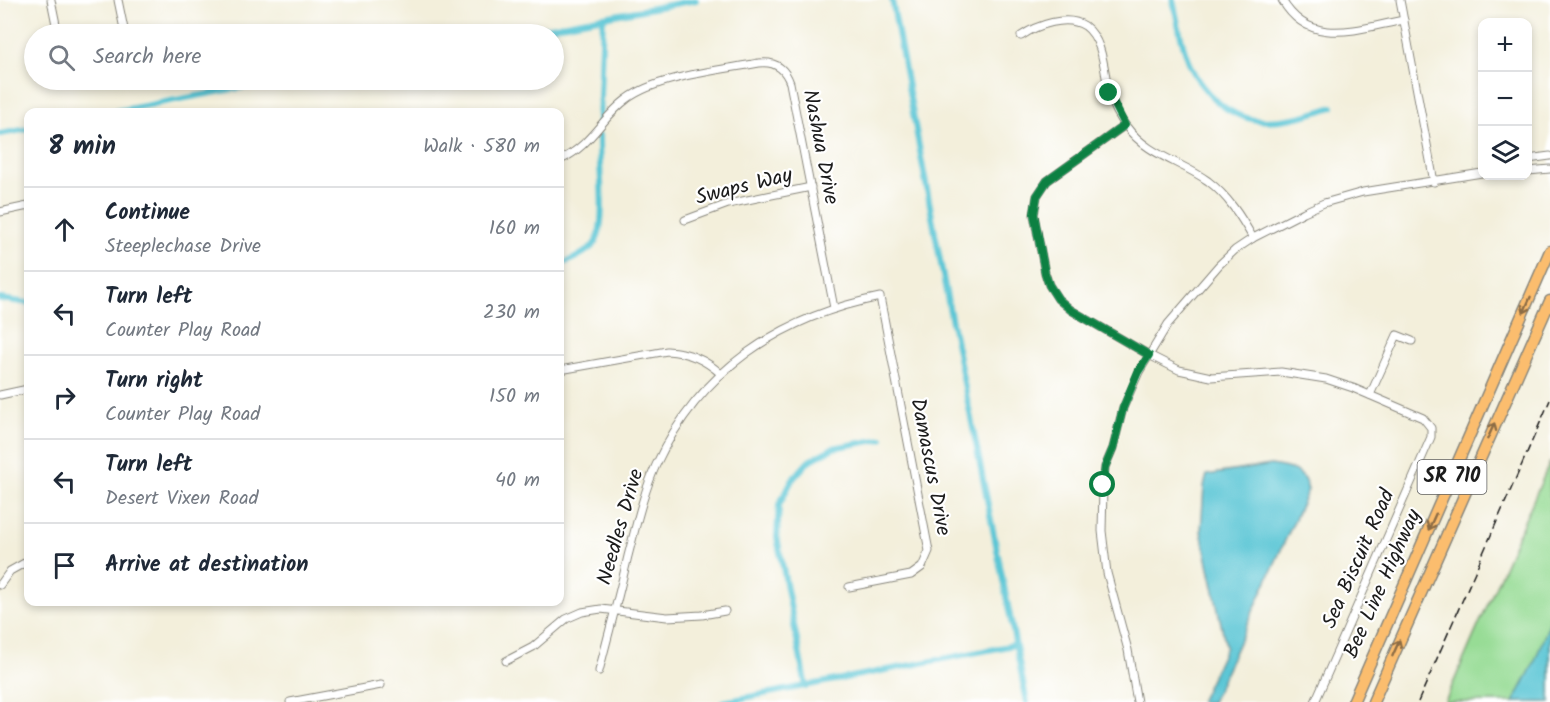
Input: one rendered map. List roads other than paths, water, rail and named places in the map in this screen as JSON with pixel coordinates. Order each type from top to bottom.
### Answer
[{"type":"highway","name":"Bee Line Highway","points":[[1353,702],[1550,251]]},
{"type":"highway","name":"Bee Line Highway","points":[[1373,702],[1550,301]]},
{"type":"street","points":[[51,0],[56,24]]},
{"type":"street","points":[[118,0],[123,24]]},
{"type":"street","points":[[1282,0],[1299,21],[1323,31],[1341,32],[1404,20]]},
{"type":"street","points":[[1400,0],[1434,182]]},
{"type":"street","points":[[1021,36],[1030,29],[1063,21],[1076,22],[1086,28],[1097,42],[1109,93],[1125,125],[1150,150],[1196,174],[1219,190],[1234,208],[1253,238]]},
{"type":"street","name":"Nashua Drive","points":[[564,158],[584,145],[616,108],[643,89],[664,81],[768,62],[780,68],[789,79],[834,308]]},
{"type":"street","points":[[1125,125],[1047,181],[1037,196],[1034,214],[1045,273],[1058,299],[1071,310],[1179,370],[1197,375],[1220,377],[1265,373],[1298,374],[1326,379],[1370,395],[1397,335],[1412,341]]},
{"type":"street","points":[[1532,158],[1550,156]]},
{"type":"street","points":[[1532,171],[1550,169]]},
{"type":"street","points":[[1137,702],[1128,650],[1107,573],[1102,509],[1105,467],[1113,448],[1117,426],[1138,372],[1168,324],[1204,281],[1235,250],[1253,238],[1324,203],[1363,192],[1478,174]]},
{"type":"street","name":"Swaps Way","points":[[685,220],[728,204],[811,187]]},
{"type":"street","points":[[0,212],[24,207]]},
{"type":"street","name":"Needles Drive","points":[[599,671],[642,503],[656,466],[686,415],[722,374],[767,339],[797,322],[834,308],[880,297]]},
{"type":"street","name":"Damascus Drive","points":[[849,587],[915,573],[922,567],[929,551],[880,297]]},
{"type":"street","points":[[564,369],[678,351],[697,357],[722,374]]},
{"type":"street","points":[[0,395],[24,390]]},
{"type":"street","name":"Sea Biscuit Road","points":[[1315,702],[1431,437],[1431,428],[1423,418],[1370,395]]},
{"type":"street","points":[[0,585],[10,571],[24,563]]},
{"type":"street","points":[[506,661],[533,647],[558,625],[574,615],[591,610],[667,617],[725,611]]},
{"type":"street","points":[[290,702],[381,685]]},
{"type":"water","points":[[1271,465],[1299,473],[1308,490],[1212,702],[1200,702],[1226,647],[1201,531],[1204,486],[1207,475]]},
{"type":"water","points":[[1550,621],[1550,702],[1514,702],[1534,663]]},
{"type":"waterway","points":[[564,24],[696,0]]},
{"type":"waterway","points":[[892,0],[946,292],[1027,702]]},
{"type":"waterway","points":[[1173,0],[1182,41],[1195,75],[1209,94],[1226,109],[1247,118],[1268,121],[1302,116],[1333,107]]},
{"type":"waterway","points":[[599,123],[603,17]]},
{"type":"waterway","points":[[133,108],[228,90]]},
{"type":"waterway","points":[[0,134],[24,130]]},
{"type":"waterway","points":[[564,263],[589,249],[599,234],[602,207],[599,136]]},
{"type":"waterway","points":[[0,299],[24,302]]},
{"type":"waterway","points":[[806,687],[777,537],[779,505],[792,480],[809,461],[833,448],[882,439]]},
{"type":"waterway","points":[[723,702],[1014,645]]},
{"type":"railway","points":[[1418,702],[1550,400]]}]
